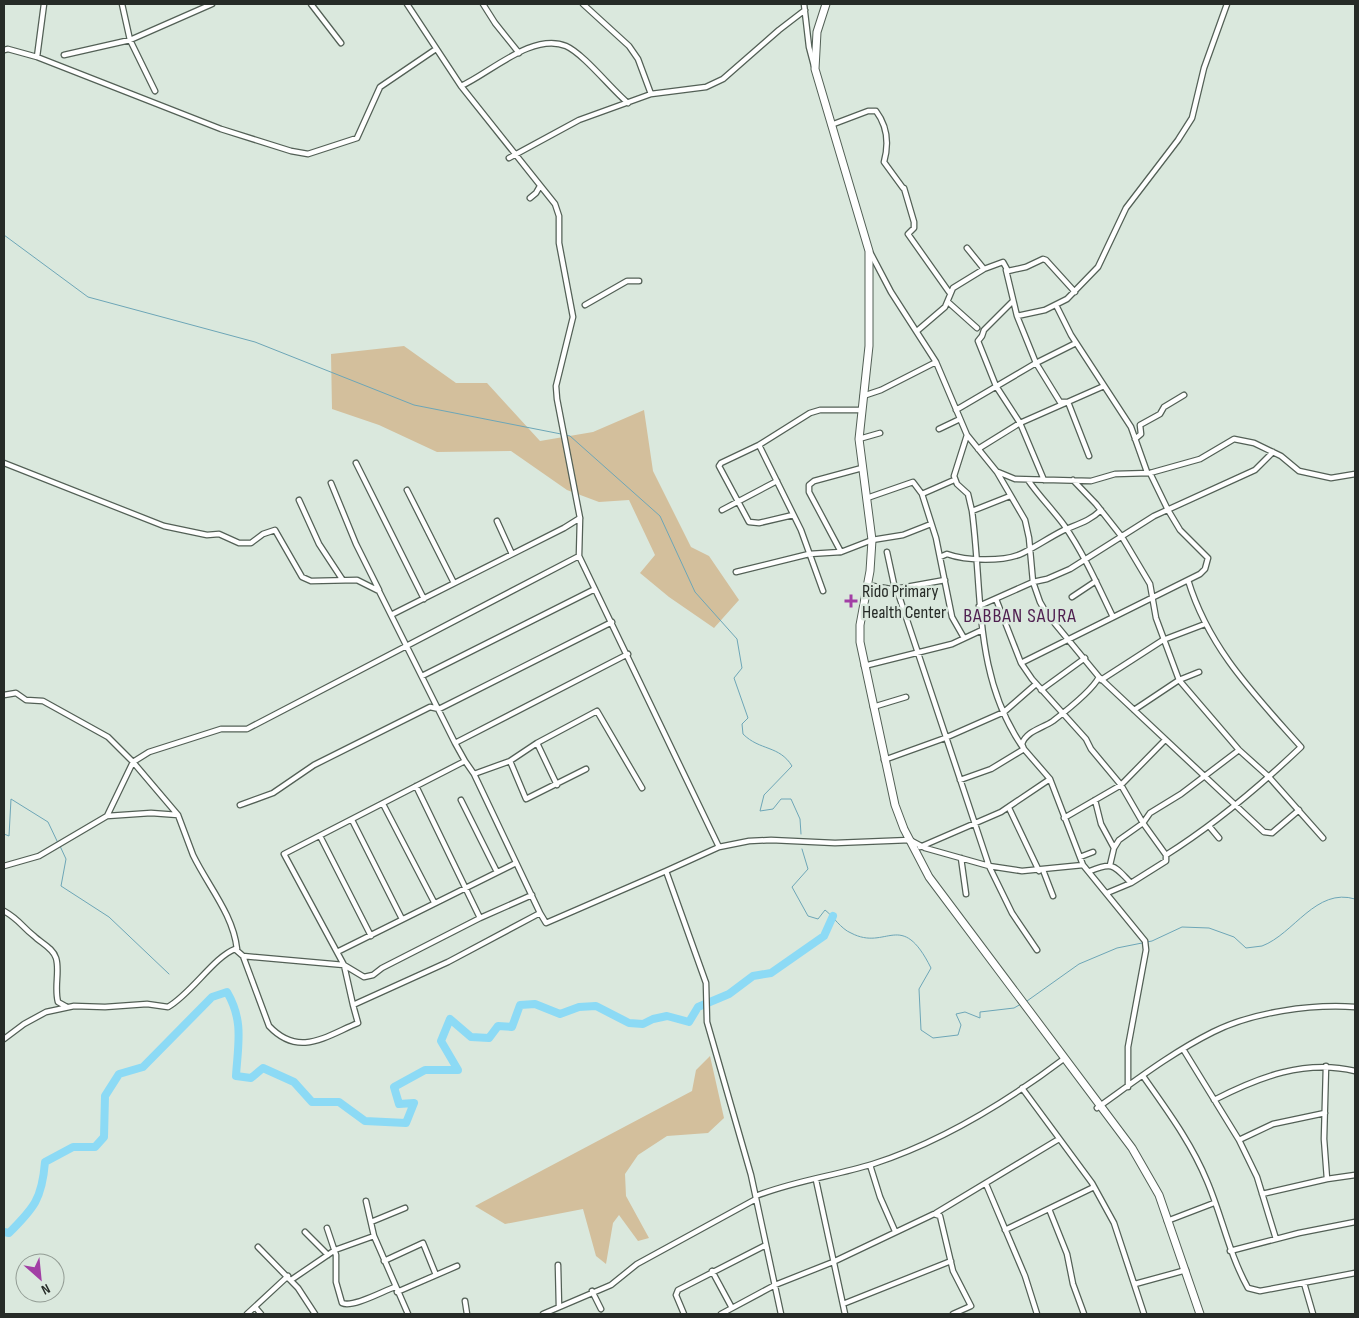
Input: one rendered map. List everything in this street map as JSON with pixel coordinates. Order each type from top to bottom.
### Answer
[{"type":"main road","points":[[826,4],[817,32],[815,69],[869,251],[869,346],[859,440],[872,540],[860,625],[864,666],[884,760],[896,805],[915,857],[932,886],[1099,1107],[1138,1164],[1168,1221],[1198,1314]]},
{"type":"street","points":[[37,57],[44,4]]},
{"type":"street","points":[[122,4],[130,40],[155,91]]},
{"type":"street","points":[[64,55],[130,40],[212,4]]},
{"type":"street","points":[[311,4],[341,43]]},
{"type":"street","points":[[407,4],[461,86],[555,204],[559,216],[559,243],[573,317],[556,393],[580,518],[579,556],[720,847]]},
{"type":"street","points":[[484,4],[495,23],[519,53]]},
{"type":"street","points":[[583,4],[629,46],[638,58],[651,94]]},
{"type":"street","points":[[804,4],[809,47],[815,69]]},
{"type":"street","points":[[1017,316],[1056,305],[1067,299],[1098,267],[1126,208],[1178,140],[1192,118],[1204,68],[1228,4]]},
{"type":"street","points":[[509,158],[579,120],[628,104],[651,94],[706,87],[723,79],[805,10]]},
{"type":"street","points":[[461,86],[540,43],[565,46],[612,87],[628,104]]},
{"type":"street","points":[[4,50],[8,49],[37,57],[256,142],[308,154],[357,138],[380,87],[436,49]]},
{"type":"street","points":[[831,125],[868,111],[876,111],[883,119],[889,145],[884,162],[903,188],[914,222],[914,228],[908,234],[949,292],[948,302],[917,331]]},
{"type":"street","points":[[530,198],[540,186]]},
{"type":"street","points":[[967,248],[984,270]]},
{"type":"street","points":[[869,251],[936,362],[967,435],[1003,479],[1010,496],[1025,520],[1033,582],[1047,614],[1100,678],[1268,834],[1272,833],[1299,810]]},
{"type":"street","points":[[1003,262],[1008,271],[1026,267],[1042,259],[1046,260],[1075,292]]},
{"type":"street","points":[[949,292],[984,270],[1003,262]]},
{"type":"street","points":[[1003,262],[1017,316],[1036,363],[1060,402],[1068,402]]},
{"type":"street","points":[[584,305],[626,281],[639,281]]},
{"type":"street","points":[[1013,301],[984,330],[978,341],[996,386],[1020,423],[1044,480]]},
{"type":"street","points":[[948,302],[977,328]]},
{"type":"street","points":[[1021,663],[1188,580],[1205,569],[1208,558],[1180,530],[1148,472],[1131,428],[1076,343],[1056,305]]},
{"type":"street","points":[[956,410],[1036,363],[1076,343]]},
{"type":"street","points":[[863,396],[876,392],[936,362]]},
{"type":"street","points":[[978,449],[1020,423],[1104,386]]},
{"type":"street","points":[[1135,439],[1141,434],[1140,425],[1160,414],[1164,407],[1184,395]]},
{"type":"street","points":[[1068,402],[1089,456]]},
{"type":"street","points":[[793,514],[758,523],[749,522],[719,466],[728,458],[759,445],[810,413],[820,410],[861,410]]},
{"type":"street","points":[[939,429],[960,419]]},
{"type":"street","points":[[859,440],[880,433]]},
{"type":"street","points":[[967,435],[954,471],[954,480],[968,494],[972,511],[978,559],[979,606],[989,672],[1014,736],[1050,780],[1083,865],[1090,871],[1145,942],[1146,950],[1128,1047],[1128,1086]]},
{"type":"street","points":[[1003,479],[1096,480],[1115,474],[1148,472],[1200,459],[1234,438],[1243,439],[1273,452],[1299,471],[1331,478],[1355,474]]},
{"type":"street","points":[[759,445],[793,514],[818,574],[823,591]]},
{"type":"street","points":[[979,606],[1033,582],[1059,574],[1085,560],[1140,524],[1255,470],[1273,452]]},
{"type":"street","points":[[4,463],[164,526],[207,535],[219,534],[239,543],[251,543],[264,534],[275,530],[302,577],[312,581],[357,580],[379,592]]},
{"type":"street","points":[[356,463],[424,599]]},
{"type":"street","points":[[841,552],[809,492],[810,485],[814,481],[862,468]]},
{"type":"street","points":[[922,494],[954,480]]},
{"type":"street","points":[[1028,480],[1066,529],[1085,560],[1113,617]]},
{"type":"street","points":[[1073,480],[1101,510],[1122,537],[1150,584],[1156,618],[1179,680],[1239,750],[1269,778],[1323,838]]},
{"type":"street","points":[[722,510],[777,481]]},
{"type":"street","points":[[867,498],[913,482],[922,494],[940,557],[952,617],[964,638]]},
{"type":"street","points":[[331,484],[356,544],[379,592],[455,743],[474,774],[546,923],[720,847],[749,841],[771,840],[835,843],[910,840],[920,847],[989,866],[1022,871],[1083,865]]},
{"type":"street","points":[[407,490],[454,583]]},
{"type":"street","points":[[972,511],[1010,496]]},
{"type":"street","points":[[300,500],[319,544],[342,579]]},
{"type":"street","points":[[940,557],[947,554],[956,557],[978,559],[1003,558],[1023,553],[1066,529],[1086,522],[1101,510]]},
{"type":"street","points":[[391,615],[564,528],[580,518]]},
{"type":"street","points":[[497,521],[512,554]]},
{"type":"street","points":[[736,572],[809,554],[841,552],[872,540],[903,536],[931,524]]},
{"type":"street","points":[[887,552],[895,589],[904,609],[945,738],[989,866],[1012,913],[1037,950]]},
{"type":"street","points":[[107,816],[133,762],[149,752],[221,729],[247,729],[579,556]]},
{"type":"street","points":[[867,585],[895,589],[944,580]]},
{"type":"street","points":[[1166,854],[1209,826],[1236,805],[1269,778],[1301,747],[1234,671],[1205,624],[1188,580]]},
{"type":"street","points":[[1072,597],[1096,581]]},
{"type":"street","points":[[422,676],[596,589]]},
{"type":"street","points":[[996,599],[1021,663],[1041,690],[1086,739],[1121,785],[1143,823],[1166,854],[1166,861],[1131,883],[1107,894]]},
{"type":"street","points":[[887,614],[904,609]]},
{"type":"street","points":[[240,805],[273,793],[314,765],[430,707],[438,709],[612,622]]},
{"type":"street","points":[[1024,749],[1024,739],[1028,735],[1052,722],[1100,678],[1164,640],[1205,624]]},
{"type":"street","points":[[864,666],[952,644],[982,630]]},
{"type":"street","points":[[455,743],[628,654]]},
{"type":"street","points":[[1041,690],[1085,658]]},
{"type":"street","points":[[1134,710],[1179,680],[1199,672]]},
{"type":"street","points":[[884,760],[945,738],[1004,712],[1036,684]]},
{"type":"street","points":[[4,695],[16,693],[26,700],[43,701],[108,737],[133,762],[178,815],[194,856],[231,923],[236,936],[237,950],[243,956],[269,1026],[277,1035],[291,1042],[311,1043],[358,1023],[344,965],[284,854],[465,761]]},
{"type":"street","points":[[873,707],[906,697]]},
{"type":"street","points":[[474,774],[510,761],[537,743],[597,711],[642,788]]},
{"type":"street","points":[[1064,818],[1121,785],[1165,740]]},
{"type":"street","points":[[537,743],[558,785]]},
{"type":"street","points":[[960,780],[991,769],[1024,749]]},
{"type":"street","points":[[1110,865],[1114,848],[1119,840],[1143,823],[1150,813],[1239,750]]},
{"type":"street","points":[[510,761],[526,799],[558,785],[562,779],[586,769]]},
{"type":"street","points":[[920,847],[1010,808],[1050,780]]},
{"type":"street","points":[[416,786],[480,918]]},
{"type":"street","points":[[461,800],[497,872]]},
{"type":"street","points":[[1095,800],[1101,824],[1114,848]]},
{"type":"street","points":[[383,804],[434,902]]},
{"type":"street","points":[[1010,808],[1054,896]]},
{"type":"street","points":[[4,866],[39,856],[107,816],[178,815]]},
{"type":"street","points":[[352,820],[402,920]]},
{"type":"street","points":[[1209,826],[1219,838]]},
{"type":"street","points":[[320,836],[371,936]]},
{"type":"street","points":[[1080,857],[1093,852]]},
{"type":"street","points":[[961,858],[966,894]]},
{"type":"street","points":[[336,952],[371,936],[434,902],[490,878],[497,872],[516,863]]},
{"type":"street","points":[[1090,871],[1110,865],[1114,866],[1131,883]]},
{"type":"street","points":[[666,871],[706,983],[707,1022],[756,1198],[781,1314]]},
{"type":"street","points":[[243,956],[344,965],[364,977],[373,975],[382,968],[480,918],[532,895]]},
{"type":"street","points":[[4,911],[22,922],[33,936],[52,951],[56,959],[55,993],[58,1002],[67,1007]]},
{"type":"street","points":[[353,1006],[448,962],[540,913]]},
{"type":"street","points":[[4,1039],[24,1024],[46,1012],[67,1007],[147,1004],[168,1007],[204,976],[226,953],[237,950]]},
{"type":"street","points":[[1099,1107],[1182,1050],[1214,1031],[1270,1013],[1311,1008],[1355,1008]]},
{"type":"street","points":[[1182,1050],[1239,1140],[1262,1194],[1276,1239]]},
{"type":"street","points":[[543,1314],[552,1312],[559,1307],[611,1285],[637,1264],[756,1198],[870,1165],[923,1144],[966,1122],[1022,1088],[1063,1060]]},
{"type":"street","points":[[1214,1100],[1248,1082],[1284,1071],[1326,1066],[1355,1071]]},
{"type":"street","points":[[1326,1066],[1324,1113],[1327,1179]]},
{"type":"street","points":[[1143,1076],[1194,1154],[1208,1182],[1230,1251],[1248,1288],[1253,1291],[1355,1273]]},
{"type":"street","points":[[1022,1088],[1094,1187],[1114,1223],[1144,1314]]},
{"type":"street","points":[[1239,1140],[1273,1124],[1324,1113]]},
{"type":"street","points":[[721,1314],[775,1285],[833,1262],[934,1214],[1059,1139]]},
{"type":"street","points":[[870,1165],[880,1197],[896,1231]]},
{"type":"street","points":[[1262,1194],[1327,1179],[1355,1175]]},
{"type":"street","points":[[816,1180],[845,1314]]},
{"type":"street","points":[[986,1184],[1025,1276],[1037,1314]]},
{"type":"street","points":[[1005,1230],[1094,1187]]},
{"type":"street","points":[[366,1201],[374,1236],[408,1314]]},
{"type":"street","points":[[1168,1221],[1214,1203]]},
{"type":"street","points":[[371,1222],[405,1208]]},
{"type":"street","points":[[1049,1209],[1067,1254],[1084,1314]]},
{"type":"street","points":[[934,1214],[940,1216],[953,1271],[971,1306],[953,1314]]},
{"type":"street","points":[[1230,1251],[1355,1222]]},
{"type":"street","points":[[328,1228],[335,1250],[336,1282],[342,1304],[355,1303],[395,1287]]},
{"type":"street","points":[[305,1232],[328,1255]]},
{"type":"street","points":[[247,1314],[289,1278],[335,1250],[374,1236]]},
{"type":"street","points":[[384,1261],[423,1243],[436,1275]]},
{"type":"street","points":[[684,1314],[676,1292],[766,1245]]},
{"type":"street","points":[[258,1247],[289,1278],[315,1314]]},
{"type":"street","points":[[843,1304],[951,1261]]},
{"type":"street","points":[[558,1265],[559,1307]]},
{"type":"street","points":[[397,1292],[457,1266]]},
{"type":"street","points":[[1135,1284],[1184,1271]]},
{"type":"street","points":[[712,1272],[732,1308]]},
{"type":"street","points":[[1304,1283],[1313,1314]]},
{"type":"street","points":[[592,1292],[601,1309]]},
{"type":"street","points":[[465,1301],[467,1314]]},
{"type":"street","points":[[255,1307],[261,1314]]},
{"type":"shaded area","points":[[404,346],[456,383],[487,383],[540,441],[593,432],[644,410],[653,471],[691,547],[709,556],[739,600],[714,628],[669,597],[640,573],[655,555],[629,500],[599,502],[567,490],[511,451],[437,452],[379,425],[332,409],[331,354]]},
{"type":"shaded area","points":[[710,1056],[724,1118],[708,1133],[667,1136],[638,1155],[625,1174],[626,1196],[649,1238],[638,1241],[619,1215],[613,1223],[606,1264],[596,1256],[583,1209],[505,1224],[475,1206],[692,1091],[696,1070]]},
{"type":"waterway","points":[[4,235],[88,297],[255,342],[414,405],[561,434]]},
{"type":"waterway","points":[[565,435],[570,436],[660,516],[695,592],[737,639],[742,668],[734,678],[748,718],[742,724],[743,734],[756,743],[775,751],[787,759],[792,766],[764,795],[760,811],[773,809],[781,799],[791,799],[800,819],[801,834]]},
{"type":"waterway","points":[[4,834],[9,836],[11,799],[48,822],[58,843]]},
{"type":"waterway","points":[[60,846],[66,859],[61,886],[109,917],[169,974]]},
{"type":"waterway","points":[[802,849],[808,869],[792,887],[808,916],[818,919],[825,910],[844,929],[851,933],[874,938],[893,935],[902,936],[911,940],[920,950],[931,968],[919,989],[921,1030],[933,1038],[958,1035],[961,1025],[956,1014],[965,1012],[980,1018],[980,1012],[1014,1008],[1021,1004]]},
{"type":"waterway","points":[[1027,1001],[1079,964],[1117,948],[1152,941],[1182,927],[1209,928],[1234,937],[1246,948],[1262,946],[1285,932],[1317,905],[1341,897],[1355,899]]},
{"type":"waterway","points":[[4,1232],[9,1233],[31,1209],[42,1185],[45,1162],[73,1147],[95,1147],[104,1137],[105,1096],[119,1074],[143,1067],[212,997],[227,992],[236,1013],[239,1033],[236,1076],[251,1078],[263,1068],[294,1082],[312,1102],[339,1102],[365,1121],[406,1123],[414,1103],[399,1104],[394,1087],[425,1070],[458,1070],[441,1041],[450,1019],[471,1037],[489,1038],[498,1026],[512,1027],[520,1005],[535,1004],[560,1014],[579,1007],[596,1006],[629,1023],[643,1024],[653,1019],[667,1016],[689,1022],[698,1007],[729,994],[753,976],[771,973],[824,936],[833,916]]},
{"type":"place","name":"Rido Primary Health Center","points":[[851,601]]},
{"type":"district","name":"BABBAN SAURA","points":[[1020,616]]}]
